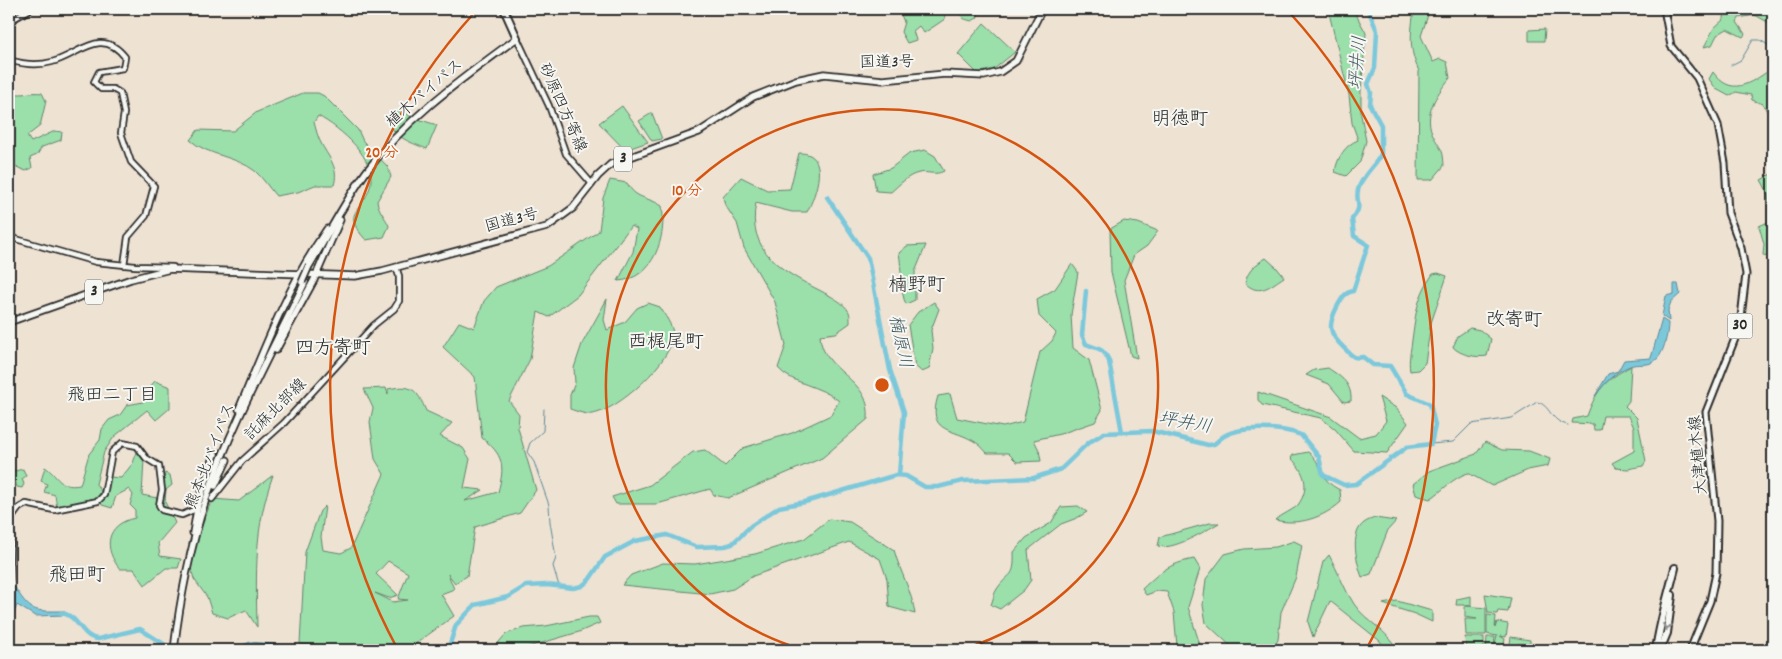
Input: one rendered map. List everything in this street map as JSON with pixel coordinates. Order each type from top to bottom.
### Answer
[{"type":"highway","points":[[504,9],[517,38]]},
{"type":"highway","name":"国道3号","points":[[9,322],[144,275],[182,268],[355,276],[547,227],[573,208],[605,169],[620,160],[689,137],[709,127],[753,97],[803,78],[829,74],[883,80],[938,74],[984,76],[1000,72],[1016,61],[1042,9]]},
{"type":"highway","name":"植木バイパス","points":[[304,282],[329,232],[352,192],[367,171],[409,123],[451,87],[517,38]]},
{"type":"highway","points":[[247,402],[316,275],[352,192]]},
{"type":"highway","points":[[232,425],[267,340],[299,274],[339,210],[345,205]]},
{"type":"highway","name":"熊本北バイパス","points":[[187,561],[212,484],[247,402],[304,282]]},
{"type":"highway","name":"熊本北バイパス","points":[[172,650],[193,533],[212,475],[232,425],[304,282]]},
{"type":"highway","points":[[193,533],[203,486],[215,454]]},
{"type":"highway","points":[[187,561],[207,505],[227,460]]},
{"type":"highway","points":[[1656,650],[1661,614],[1670,593],[1675,568],[1667,632],[1660,650]]},
{"type":"main road","points":[[9,22],[30,9]]},
{"type":"main road","name":"大津植木線","points":[[1664,9],[1671,46],[1697,78],[1718,126],[1725,163],[1728,213],[1743,254],[1746,274],[1740,326],[1706,412],[1716,522],[1716,573],[1710,601],[1690,650]]},
{"type":"main road","name":"砂原四方寄線","points":[[517,38],[549,106],[566,154],[592,184]]},
{"type":"main road","points":[[9,60],[25,64],[50,63],[100,43],[112,45],[125,57],[123,68],[99,72],[94,82],[101,89],[113,89],[120,93],[124,113],[121,132],[131,162],[154,186],[146,216],[128,237],[124,266]]},
{"type":"main road","points":[[9,237],[80,259],[124,266],[182,268]]},
{"type":"main road","points":[[135,266],[141,268],[144,275]]},
{"type":"main road","name":"託麻北部線","points":[[212,499],[242,461],[284,423],[374,325],[394,309],[399,301],[399,276],[396,267]]},
{"type":"main road","points":[[9,579],[11,567],[11,519],[13,514],[26,504],[54,510],[98,501],[104,495],[112,452],[122,444],[137,446],[146,458],[160,466],[162,490],[159,505],[162,510],[182,515],[196,509]]},
{"type":"green space","points":[[944,9],[945,19],[924,33],[919,26],[913,31],[916,40],[907,43],[901,32],[904,22],[899,10]]},
{"type":"green space","points":[[960,9],[981,9],[977,18],[972,21],[963,18]]},
{"type":"green space","points":[[1328,9],[1353,9],[1366,33],[1361,115],[1366,141],[1360,162],[1346,176],[1335,172],[1338,162],[1342,153],[1349,145],[1358,140],[1352,123],[1349,95]]},
{"type":"green space","points":[[1414,9],[1430,9],[1421,36],[1433,62],[1440,59],[1447,62],[1450,78],[1436,98],[1430,113],[1431,129],[1442,150],[1444,166],[1432,180],[1418,180],[1419,71],[1413,55],[1411,33]]},
{"type":"green space","points":[[1725,9],[1773,9],[1773,25],[1755,15],[1739,18],[1737,22],[1745,34],[1743,37],[1727,29],[1717,35],[1712,45],[1704,47],[1714,28],[1724,19]]},
{"type":"green space","points":[[984,23],[1015,52],[994,69],[977,73],[958,54]]},
{"type":"green space","points":[[1545,29],[1544,41],[1529,41],[1529,30]]},
{"type":"green space","points":[[1770,70],[1773,71],[1773,117],[1769,115],[1763,104],[1752,100],[1751,95],[1736,92],[1729,96],[1716,89],[1709,79],[1713,72],[1720,80],[1727,84],[1740,86],[1755,80]]},
{"type":"green space","points":[[9,92],[17,94],[42,93],[46,101],[40,126],[27,136],[31,142],[55,131],[62,132],[61,140],[42,147],[37,155],[30,158],[32,168],[26,171],[9,164]]},
{"type":"green space","points":[[303,93],[318,93],[324,96],[358,130],[363,141],[388,167],[391,177],[377,201],[389,226],[384,237],[366,240],[355,224],[355,213],[370,187],[371,176],[363,155],[337,128],[318,116],[314,122],[319,140],[335,169],[334,185],[315,185],[298,192],[276,196],[255,171],[239,162],[205,149],[190,140],[198,130],[233,131],[257,112]]},
{"type":"green space","points":[[622,106],[648,142],[625,150],[599,123]]},
{"type":"green space","points":[[403,111],[411,117],[437,125],[427,149],[400,137],[391,127],[389,121],[390,113]]},
{"type":"green space","points":[[652,113],[662,139],[652,141],[639,121]]},
{"type":"green space","points":[[925,150],[935,156],[944,171],[915,174],[891,192],[876,191],[873,174],[891,168],[910,153]]},
{"type":"green space","points":[[799,153],[809,155],[815,159],[818,167],[817,186],[807,212],[792,212],[756,203],[754,220],[757,234],[762,247],[770,258],[793,276],[844,305],[849,312],[850,323],[836,333],[820,335],[828,358],[855,384],[862,394],[867,405],[868,419],[822,458],[728,498],[714,495],[710,489],[657,504],[616,504],[612,497],[650,485],[693,452],[705,450],[725,466],[743,448],[792,433],[831,415],[839,401],[823,391],[790,378],[778,368],[786,345],[775,302],[744,248],[737,223],[725,205],[723,197],[741,177],[767,190],[790,189]]},
{"type":"green space","points":[[1773,173],[1773,257],[1763,255],[1764,244],[1759,226],[1768,222],[1769,210],[1768,195],[1761,180]]},
{"type":"green space","points":[[610,180],[627,183],[638,195],[662,206],[663,218],[660,242],[649,264],[641,273],[618,281],[633,252],[637,229],[631,226],[578,295],[549,317],[538,312],[530,359],[509,401],[519,414],[518,428],[536,490],[520,513],[475,527],[467,576],[455,583],[448,574],[454,589],[441,594],[454,616],[407,650],[374,650],[300,644],[305,552],[320,511],[325,506],[321,537],[323,550],[341,553],[351,548],[384,474],[375,459],[370,422],[373,408],[364,389],[386,388],[388,394],[388,389],[403,387],[413,390],[420,398],[426,411],[452,423],[440,436],[463,448],[470,459],[464,488],[483,490],[465,501],[498,492],[502,475],[501,462],[495,450],[482,438],[475,377],[443,347],[459,322],[474,328],[484,301],[496,287],[548,266],[599,231],[603,198]],"holes":[[[388,561],[408,573],[398,599],[408,600],[393,602],[375,593],[389,598],[398,595],[376,574]]]},
{"type":"green space","points":[[1124,221],[1138,223],[1158,231],[1147,246],[1134,255],[1124,280],[1137,358],[1131,356],[1111,272],[1110,229]]},
{"type":"green space","points":[[926,245],[915,272],[915,300],[906,304],[903,294],[899,253],[907,246]]},
{"type":"green space","points":[[1266,258],[1284,277],[1264,289],[1260,290],[1250,287],[1245,283],[1248,274]]},
{"type":"green space","points":[[1072,264],[1078,272],[1071,315],[1073,348],[1089,360],[1102,410],[1095,422],[1060,434],[1034,440],[1039,450],[1041,461],[1017,462],[1008,453],[987,453],[974,441],[938,423],[935,408],[938,396],[950,394],[957,418],[1003,427],[1023,422],[1040,352],[1052,341],[1056,333],[1039,316],[1037,299],[1055,289]]},
{"type":"green space","points":[[1438,273],[1447,276],[1431,323],[1425,363],[1418,370],[1410,371],[1409,363],[1418,305],[1433,274]]},
{"type":"green space","points":[[607,299],[604,320],[607,330],[625,322],[637,308],[648,303],[660,307],[670,324],[673,331],[671,345],[654,370],[629,394],[603,411],[592,414],[584,413],[570,409],[570,395],[575,383],[574,368],[582,344]]},
{"type":"green space","points":[[934,302],[939,309],[931,330],[933,348],[929,369],[922,372],[915,366],[908,325],[918,312]]},
{"type":"green space","points":[[1470,328],[1480,330],[1491,339],[1487,356],[1469,355],[1453,347],[1458,336]]},
{"type":"green space","points":[[1631,366],[1629,401],[1625,406],[1637,418],[1646,461],[1643,466],[1628,469],[1616,468],[1612,463],[1634,451],[1634,428],[1629,416],[1603,416],[1600,430],[1594,430],[1593,424],[1572,423],[1573,419],[1587,416],[1603,386]]},
{"type":"green space","points":[[1328,368],[1348,385],[1351,401],[1344,402],[1329,384],[1306,375],[1314,370]]},
{"type":"green space","points":[[155,381],[170,387],[170,408],[156,420],[147,410],[114,437],[104,452],[96,484],[101,491],[97,499],[57,508],[55,495],[44,492],[47,484],[41,481],[45,467],[63,483],[73,486],[80,485],[89,454],[100,440],[102,429],[109,420],[120,415],[127,405],[143,402],[148,389]]},
{"type":"green space","points":[[1258,392],[1331,417],[1359,438],[1376,434],[1386,421],[1379,397],[1396,408],[1408,423],[1387,453],[1354,451],[1335,429],[1321,418],[1262,405],[1258,400]]},
{"type":"green space","points":[[1485,442],[1502,450],[1529,451],[1550,459],[1548,466],[1528,470],[1492,486],[1468,473],[1453,481],[1430,499],[1416,495],[1413,484],[1429,471],[1476,454]]},
{"type":"green space","points":[[137,452],[144,460],[142,495],[157,498],[162,495],[165,473],[170,475],[172,485],[166,490],[165,502],[175,523],[158,543],[160,556],[181,559],[178,568],[166,568],[145,585],[134,569],[120,569],[109,546],[110,538],[118,526],[125,521],[135,518],[135,510],[130,505],[133,495],[129,489],[116,496],[112,508],[102,505],[101,502],[106,495],[110,477],[121,478],[133,463]]},
{"type":"green space","points":[[1308,452],[1317,462],[1324,477],[1340,490],[1341,502],[1334,508],[1310,519],[1292,522],[1275,520],[1297,506],[1302,498],[1305,486],[1304,480],[1299,468],[1291,458],[1293,455]]},
{"type":"green space","points":[[13,469],[15,471],[23,469],[26,476],[22,479],[24,484],[22,488],[17,487],[15,480],[9,479],[9,473]]},
{"type":"green space","points":[[273,475],[262,513],[259,532],[257,627],[246,610],[228,618],[212,613],[207,597],[194,579],[189,561],[212,499],[239,501]]},
{"type":"green space","points":[[1078,506],[1087,512],[1061,524],[1028,550],[1031,580],[1024,590],[1000,609],[991,605],[996,591],[1012,571],[1014,552],[1026,538],[1051,523],[1061,507]]},
{"type":"green space","points":[[1375,518],[1396,521],[1388,530],[1371,574],[1362,577],[1355,541],[1359,528],[1364,523]]},
{"type":"green space","points":[[829,519],[850,522],[894,550],[915,614],[889,607],[887,579],[880,559],[849,542],[753,576],[733,589],[710,594],[622,585],[631,575],[663,563],[695,564],[726,559],[755,554],[804,539]]},
{"type":"green space","points":[[1210,523],[1219,523],[1180,543],[1172,546],[1158,546],[1160,537]]},
{"type":"green space","points":[[1294,541],[1302,545],[1296,577],[1281,612],[1278,640],[1272,650],[1235,650],[1206,623],[1203,605],[1206,579],[1225,554],[1244,549],[1276,547]]},
{"type":"green space","points":[[1329,555],[1354,604],[1383,631],[1397,650],[1386,650],[1380,641],[1330,601],[1313,637],[1308,622],[1323,562]]},
{"type":"green space","points":[[1194,559],[1200,569],[1188,607],[1201,648],[1177,646],[1174,612],[1167,592],[1157,591],[1146,595],[1142,589],[1171,566]]},
{"type":"green space","points":[[1485,594],[1511,598],[1508,612],[1488,613]]},
{"type":"green space","points":[[1471,596],[1471,605],[1466,606],[1486,608],[1486,635],[1466,635],[1465,619],[1477,619],[1465,617],[1465,605],[1456,605],[1457,599]]},
{"type":"green space","points":[[1397,601],[1432,611],[1432,622],[1415,614],[1383,604]]},
{"type":"green space","points":[[1487,615],[1496,616],[1495,628],[1497,622],[1508,624],[1506,637],[1500,636],[1505,639],[1503,650],[1486,650],[1487,637],[1495,637],[1494,649],[1497,636],[1487,634]]},
{"type":"green space","points":[[597,617],[600,623],[579,632],[518,650],[492,650],[506,634],[523,628],[546,626]]},
{"type":"green space","points":[[1465,637],[1484,637],[1484,650],[1466,650]]},
{"type":"green space","points":[[1511,637],[1530,640],[1530,645],[1518,644],[1529,646],[1529,650],[1509,650]]},
{"type":"water","points":[[1674,284],[1678,284],[1680,294],[1671,302],[1668,310],[1669,321],[1662,316],[1666,296],[1674,294]]},
{"type":"water","points":[[1662,319],[1668,323],[1667,333],[1663,350],[1657,359],[1648,364],[1630,366],[1619,371],[1606,382],[1595,396],[1608,374],[1618,371],[1624,360],[1651,358]]},
{"type":"water","points":[[9,583],[13,585],[29,606],[45,611],[64,611],[65,615],[35,616],[17,605],[9,626],[9,617],[14,600],[9,592]]},
{"type":"water","points":[[250,642],[283,645],[284,650],[242,650],[243,645]]},
{"type":"waterway","name":"坪井川","points":[[448,650],[456,625],[475,605],[508,597],[526,586],[547,585],[573,588],[582,586],[589,580],[605,557],[635,541],[667,535],[697,547],[725,546],[732,544],[752,525],[779,507],[805,502],[896,475],[906,476],[925,487],[938,487],[963,481],[1034,478],[1061,469],[1088,443],[1104,433],[1152,431],[1211,445],[1224,436],[1241,430],[1273,429],[1301,435],[1319,457],[1323,475],[1344,485],[1356,484],[1407,447],[1431,444],[1435,425],[1430,404],[1407,394],[1390,366],[1373,365],[1363,357],[1352,356],[1335,338],[1331,329],[1332,319],[1340,301],[1345,295],[1353,291],[1368,245],[1354,236],[1352,219],[1358,210],[1357,194],[1360,184],[1381,154],[1381,125],[1370,105],[1371,93],[1368,84],[1375,68],[1377,31],[1368,9]]},
{"type":"waterway","points":[[1731,65],[1741,60],[1753,40],[1760,40],[1773,48]]},
{"type":"waterway","name":"楠原川","points":[[827,197],[868,258],[890,370],[904,412],[899,475]]},
{"type":"waterway","points":[[1086,291],[1082,335],[1086,344],[1097,348],[1107,356],[1122,432]]},
{"type":"waterway","points":[[1431,444],[1453,442],[1471,424],[1512,418],[1537,402],[1545,406],[1557,420],[1568,425]]},
{"type":"waterway","points":[[544,409],[543,431],[530,443],[527,452],[534,462],[549,505],[556,558],[553,566],[559,586]]},
{"type":"waterway","name":"坪井川","points":[[61,613],[72,618],[92,638],[98,639],[140,629],[173,650]]},
{"type":"railway","points":[[9,13],[19,9]]},
{"type":"district","name":"明徳町","points":[[1180,120]]},
{"type":"district","name":"楠野町","points":[[917,286]]},
{"type":"district","name":"改寄町","points":[[1514,321]]},
{"type":"district","name":"西梶尾町","points":[[666,343]]},
{"type":"district","name":"四方寄町","points":[[333,349]]},
{"type":"district","name":"飛田二丁目","points":[[112,396]]},
{"type":"district","name":"飛田町","points":[[77,576]]}]
